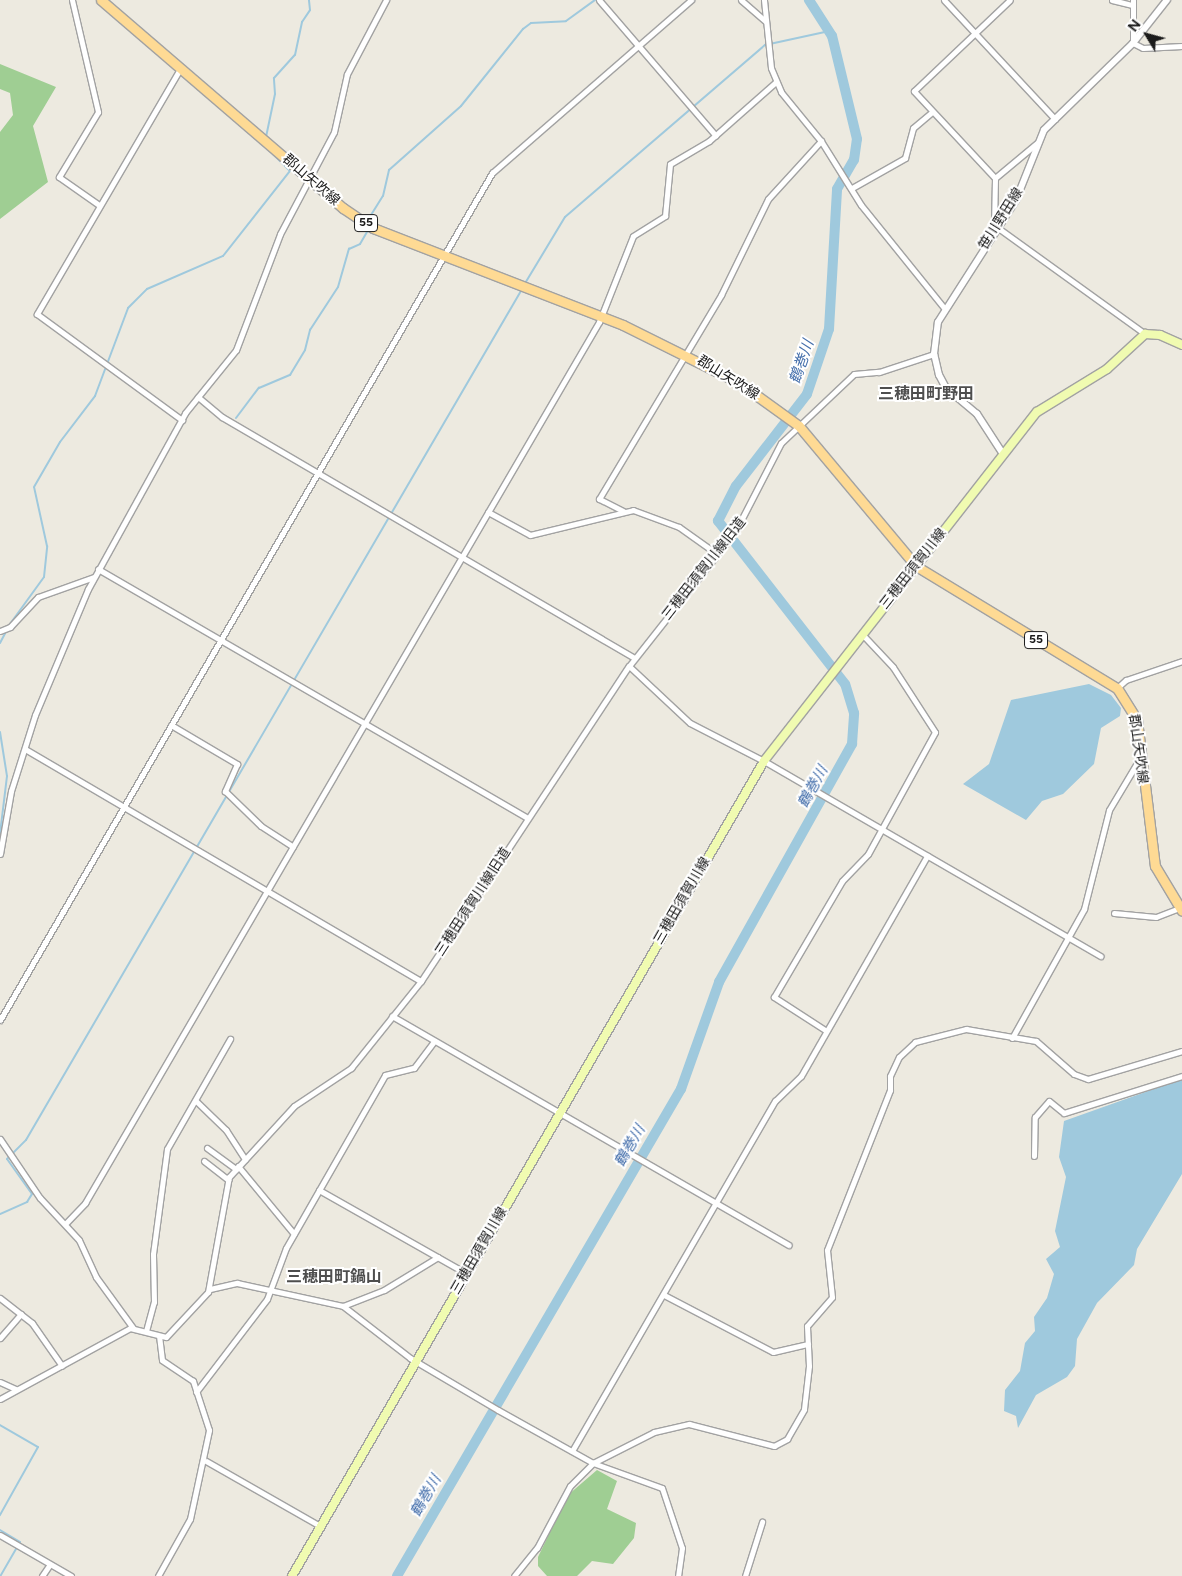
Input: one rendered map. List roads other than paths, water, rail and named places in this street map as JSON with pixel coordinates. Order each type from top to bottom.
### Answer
[{"type":"main road","name":"郡山矢吹線","points":[[101,0],[309,178],[373,228],[444,258],[600,317],[687,354],[738,382],[795,423],[916,566],[1117,688],[1137,720],[1140,758],[1155,866],[1180,909]]},
{"type":"main road","points":[[1144,334],[1160,334],[1182,345]]},
{"type":"main road","name":"三穂田須賀川線","points":[[292,1576],[414,1361],[561,1112],[764,761],[1041,408],[1106,369],[1144,334]]},
{"type":"street","points":[[72,0],[98,112],[59,177],[99,205]]},
{"type":"street","points":[[0,854],[8,802],[42,695],[94,577],[182,420],[236,350],[269,259],[334,132],[349,69],[386,0]]},
{"type":"street","points":[[599,0],[716,136]]},
{"type":"street","points":[[0,1020],[498,165],[691,0]]},
{"type":"street","points":[[741,0],[766,22]]},
{"type":"street","points":[[764,0],[776,82],[821,141],[844,178],[944,308]]},
{"type":"street","points":[[944,0],[1055,118]]},
{"type":"street","points":[[1010,0],[914,91],[995,178],[994,224],[997,228],[1144,334]]},
{"type":"street","points":[[1112,0],[1132,3],[1133,43],[1143,48],[1182,46]]},
{"type":"street","name":"笹川野田線","points":[[934,354],[944,308],[1016,200],[1036,143],[1055,118],[1133,43],[1167,0]]},
{"type":"street","points":[[180,69],[37,314],[182,420]]},
{"type":"street","points":[[66,1223],[85,1203],[488,512],[600,317],[633,236],[665,216],[670,164],[716,136],[776,82]]},
{"type":"street","points":[[852,188],[905,158],[914,128],[932,112]]},
{"type":"street","points":[[717,554],[674,524],[623,511],[599,499],[687,354],[768,200],[821,141]]},
{"type":"street","points":[[995,178],[1036,143]]},
{"type":"street","points":[[934,354],[946,388],[977,414],[1003,454]]},
{"type":"street","name":"三穂田須賀川線旧道","points":[[210,1289],[228,1180],[297,1102],[343,1076],[421,980],[628,666],[734,532],[777,449],[795,423],[854,374],[878,372],[934,354]]},
{"type":"street","points":[[198,397],[222,417],[635,658]]},
{"type":"street","points":[[488,512],[530,535],[623,511]]},
{"type":"street","points":[[98,569],[527,818]]},
{"type":"street","points":[[0,632],[10,627],[34,600],[94,577]]},
{"type":"street","points":[[825,1030],[774,998],[842,881],[866,857],[935,732],[893,667],[862,634]]},
{"type":"street","points":[[1117,688],[1126,680],[1182,661]]},
{"type":"street","points":[[628,666],[681,717],[764,761],[1101,956]]},
{"type":"street","points":[[171,725],[237,764],[225,791],[261,826],[293,847]]},
{"type":"street","points":[[25,749],[421,980]]},
{"type":"street","points":[[1012,1038],[1090,893],[1109,810],[1140,758]]},
{"type":"street","points":[[572,1451],[717,1204],[775,1101],[797,1082],[825,1030],[927,856]]},
{"type":"street","points":[[1114,912],[1156,916],[1180,909]]},
{"type":"street","points":[[392,1016],[789,1245]]},
{"type":"street","points":[[514,1576],[537,1548],[561,1497],[593,1463],[663,1428],[684,1424],[768,1445],[781,1444],[804,1409],[808,1324],[832,1297],[827,1250],[899,1057],[921,1040],[966,1029],[1036,1041],[1074,1074],[1088,1079],[1182,1051]]},
{"type":"street","points":[[146,1331],[154,1302],[153,1254],[167,1149],[230,1039]]},
{"type":"street","points":[[196,1392],[270,1291],[294,1234],[385,1075],[414,1068],[434,1041]]},
{"type":"street","points":[[1034,1156],[1035,1117],[1049,1101],[1064,1114],[1182,1076]]},
{"type":"street","points":[[196,1101],[226,1130],[245,1159]]},
{"type":"street","points":[[0,1139],[40,1198],[66,1223],[96,1277],[133,1328],[159,1337],[169,1335],[210,1289],[234,1283],[270,1291],[297,1293],[342,1306],[414,1361],[498,1410],[593,1463],[666,1491],[666,1509],[682,1554],[678,1576]]},
{"type":"street","points":[[207,1148],[237,1168],[294,1234]]},
{"type":"street","points":[[204,1161],[228,1180]]},
{"type":"street","points":[[319,1190],[466,1273]]},
{"type":"street","points":[[342,1306],[384,1290],[438,1257]]},
{"type":"street","points":[[664,1295],[773,1352],[808,1344]]},
{"type":"street","points":[[0,1298],[21,1314],[47,1341],[62,1366]]},
{"type":"street","points":[[0,1338],[21,1314]]},
{"type":"street","points":[[0,1399],[133,1328]]},
{"type":"street","points":[[158,1576],[190,1519],[206,1461],[209,1430],[190,1377],[162,1360],[159,1337]]},
{"type":"street","points":[[0,1382],[16,1389]]},
{"type":"street","points":[[206,1461],[320,1526]]},
{"type":"street","points":[[745,1576],[762,1522]]},
{"type":"street","points":[[0,1535],[71,1576]]},
{"type":"street","points":[[42,1576],[50,1564]]},
{"type":"water","points":[[1089,684],[1111,695],[1121,708],[1120,716],[1101,728],[1094,764],[1063,794],[1042,801],[1026,820],[963,784],[989,764],[1011,700]]},
{"type":"water","points":[[1182,1079],[1182,1174],[1137,1249],[1134,1265],[1097,1303],[1077,1339],[1075,1366],[1067,1377],[1036,1395],[1018,1428],[1016,1416],[1004,1411],[1005,1390],[1020,1371],[1025,1343],[1035,1331],[1034,1317],[1047,1298],[1054,1274],[1046,1259],[1060,1247],[1055,1231],[1066,1177],[1059,1157],[1064,1121]]},
{"type":"waterway","points":[[266,137],[275,94],[274,78],[295,55],[302,22],[310,10],[309,0]]},
{"type":"waterway","points":[[372,223],[371,215],[383,196],[389,170],[461,106],[523,29],[531,23],[566,21],[595,0]]},
{"type":"waterway","name":"鶴巻川","points":[[397,1576],[681,1089],[719,982],[852,744],[854,713],[845,684],[718,521],[736,486],[807,394],[829,329],[837,189],[854,160],[857,139],[832,36],[809,0]]},
{"type":"waterway","points":[[524,285],[565,217],[765,45],[829,31]]},
{"type":"waterway","points":[[10,624],[44,577],[47,546],[34,487],[60,442],[95,396],[128,308],[147,289],[223,256],[290,171],[270,151]]},
{"type":"waterway","points":[[236,418],[259,388],[290,375],[305,350],[310,330],[338,287],[349,249],[360,244],[368,230]]},
{"type":"waterway","points":[[0,1214],[27,1202],[32,1194],[7,1159],[26,1140],[522,289]]},
{"type":"waterway","points":[[0,643],[7,630]]},
{"type":"waterway","points":[[0,732],[7,776],[0,834]]},
{"type":"waterway","points":[[0,1425],[38,1447],[0,1515]]},
{"type":"waterway","points":[[0,1530],[20,1542],[0,1576]]},
{"type":"district","name":"三穂田町野田","points":[[926,394]]},
{"type":"district","name":"三穂田町鍋山","points":[[334,1277]]}]
